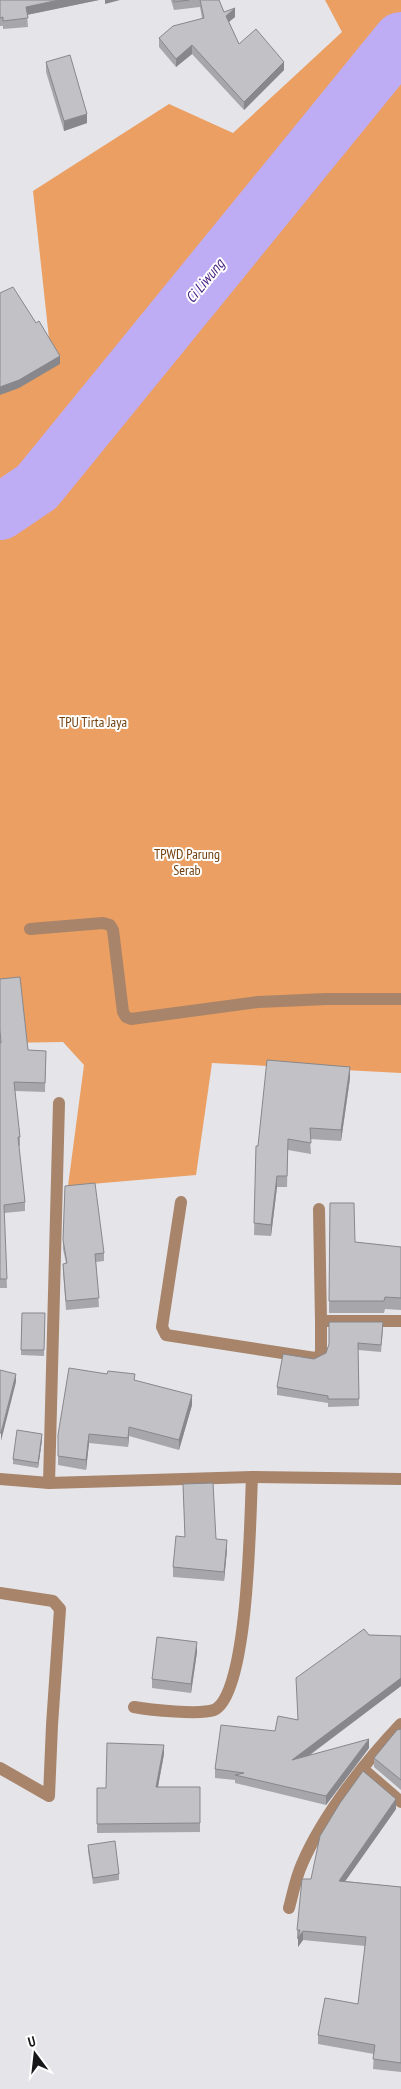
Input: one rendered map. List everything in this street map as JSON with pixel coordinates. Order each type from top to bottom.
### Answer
[{"type":"street","points":[[30,929],[103,923],[110,925],[123,1012],[126,1017],[131,1019],[258,1002],[401,999]]},
{"type":"street","points":[[49,1483],[59,1103]]},
{"type":"street","points":[[181,1202],[162,1327],[166,1335],[315,1358],[320,1356],[321,1351],[320,1210]]},
{"type":"street","points":[[321,1321],[401,1321]]},
{"type":"street","points":[[134,1708],[150,1710],[215,1710],[224,1701],[230,1688],[243,1636],[252,1477]]},
{"type":"street","points":[[0,1479],[49,1483],[252,1477],[401,1479]]},
{"type":"street","points":[[0,1593],[53,1600],[60,1610],[49,1796],[0,1768]]},
{"type":"street","points":[[289,1908],[301,1866],[310,1845],[330,1813],[377,1750],[401,1724]]},
{"type":"street","points":[[363,1769],[401,1802]]},
{"type":"green space","points":[[325,0],[401,0],[401,1073],[212,1063],[196,1175],[68,1186],[84,1065],[63,1042],[0,1043],[0,387],[51,357],[33,191],[169,104],[233,133],[342,32]]},
{"type":"building","points":[[0,0],[59,0],[26,7],[28,18],[3,21],[3,17],[0,18]]},
{"type":"building","points":[[200,0],[219,0],[224,12],[235,8],[226,16],[239,44],[256,29],[284,62],[244,102],[192,45],[176,59],[159,38],[173,26],[204,18]]},
{"type":"building","points":[[70,55],[87,114],[64,121],[46,62]]},
{"type":"building","points":[[13,287],[36,323],[39,321],[60,356],[19,380],[0,387],[0,293]]},
{"type":"building","points":[[20,977],[28,1050],[46,1051],[45,1083],[14,1082],[25,1202],[4,1205],[7,1279],[0,1279],[0,979]]},
{"type":"building","points":[[267,1060],[350,1067],[341,1130],[310,1128],[311,1143],[288,1139],[287,1176],[277,1176],[271,1225],[254,1223],[256,1146],[258,1146]]},
{"type":"building","points":[[95,1183],[104,1253],[95,1254],[99,1298],[66,1301],[63,1264],[67,1263],[63,1240],[65,1186]]},
{"type":"building","points":[[330,1203],[354,1203],[355,1242],[401,1247],[401,1298],[385,1297],[384,1301],[329,1301]]},
{"type":"building","points":[[22,1313],[45,1313],[44,1350],[21,1350]]},
{"type":"building","points":[[329,1322],[383,1322],[381,1345],[358,1343],[359,1399],[328,1399],[328,1396],[277,1387],[283,1354],[314,1359],[326,1353],[329,1344]]},
{"type":"building","points":[[69,1368],[107,1374],[108,1371],[135,1374],[134,1380],[192,1395],[179,1440],[129,1427],[128,1438],[89,1434],[86,1460],[58,1456],[58,1435]]},
{"type":"building","points":[[0,1370],[16,1374],[1,1433],[0,1433]]},
{"type":"building","points":[[17,1430],[42,1434],[38,1463],[13,1459]]},
{"type":"building","points":[[213,1483],[216,1539],[227,1540],[224,1572],[173,1567],[176,1536],[185,1537],[183,1484]]},
{"type":"building","points":[[364,1629],[369,1635],[401,1636],[401,1678],[292,1760],[369,1739],[326,1796],[235,1775],[244,1773],[215,1769],[221,1725],[275,1731],[278,1716],[298,1720],[296,1678]]},
{"type":"building","points":[[157,1637],[197,1642],[191,1684],[152,1679]]},
{"type":"building","points":[[401,1729],[401,1780],[374,1758],[397,1730]]},
{"type":"building","points":[[107,1743],[164,1745],[156,1787],[200,1787],[200,1823],[97,1824],[97,1788],[106,1788]]},
{"type":"building","points":[[363,1771],[396,1799],[339,1881],[401,1887],[401,2063],[373,2059],[375,2045],[318,2035],[325,1998],[358,2004],[366,1937],[303,1931],[298,1938],[300,1930],[297,1930],[302,1879],[311,1879],[320,1836],[340,1803]]},
{"type":"building","points":[[115,1841],[119,1874],[93,1878],[88,1845]]},
{"type":"waterway","name":"Ci Liwung","points":[[0,512],[37,487],[401,40]]},
{"type":"park label","name":"TPU Tirta Jaya","points":[[93,722]]},
{"type":"park label","name":"TPWD Parung Serab","points":[[187,862]]}]
